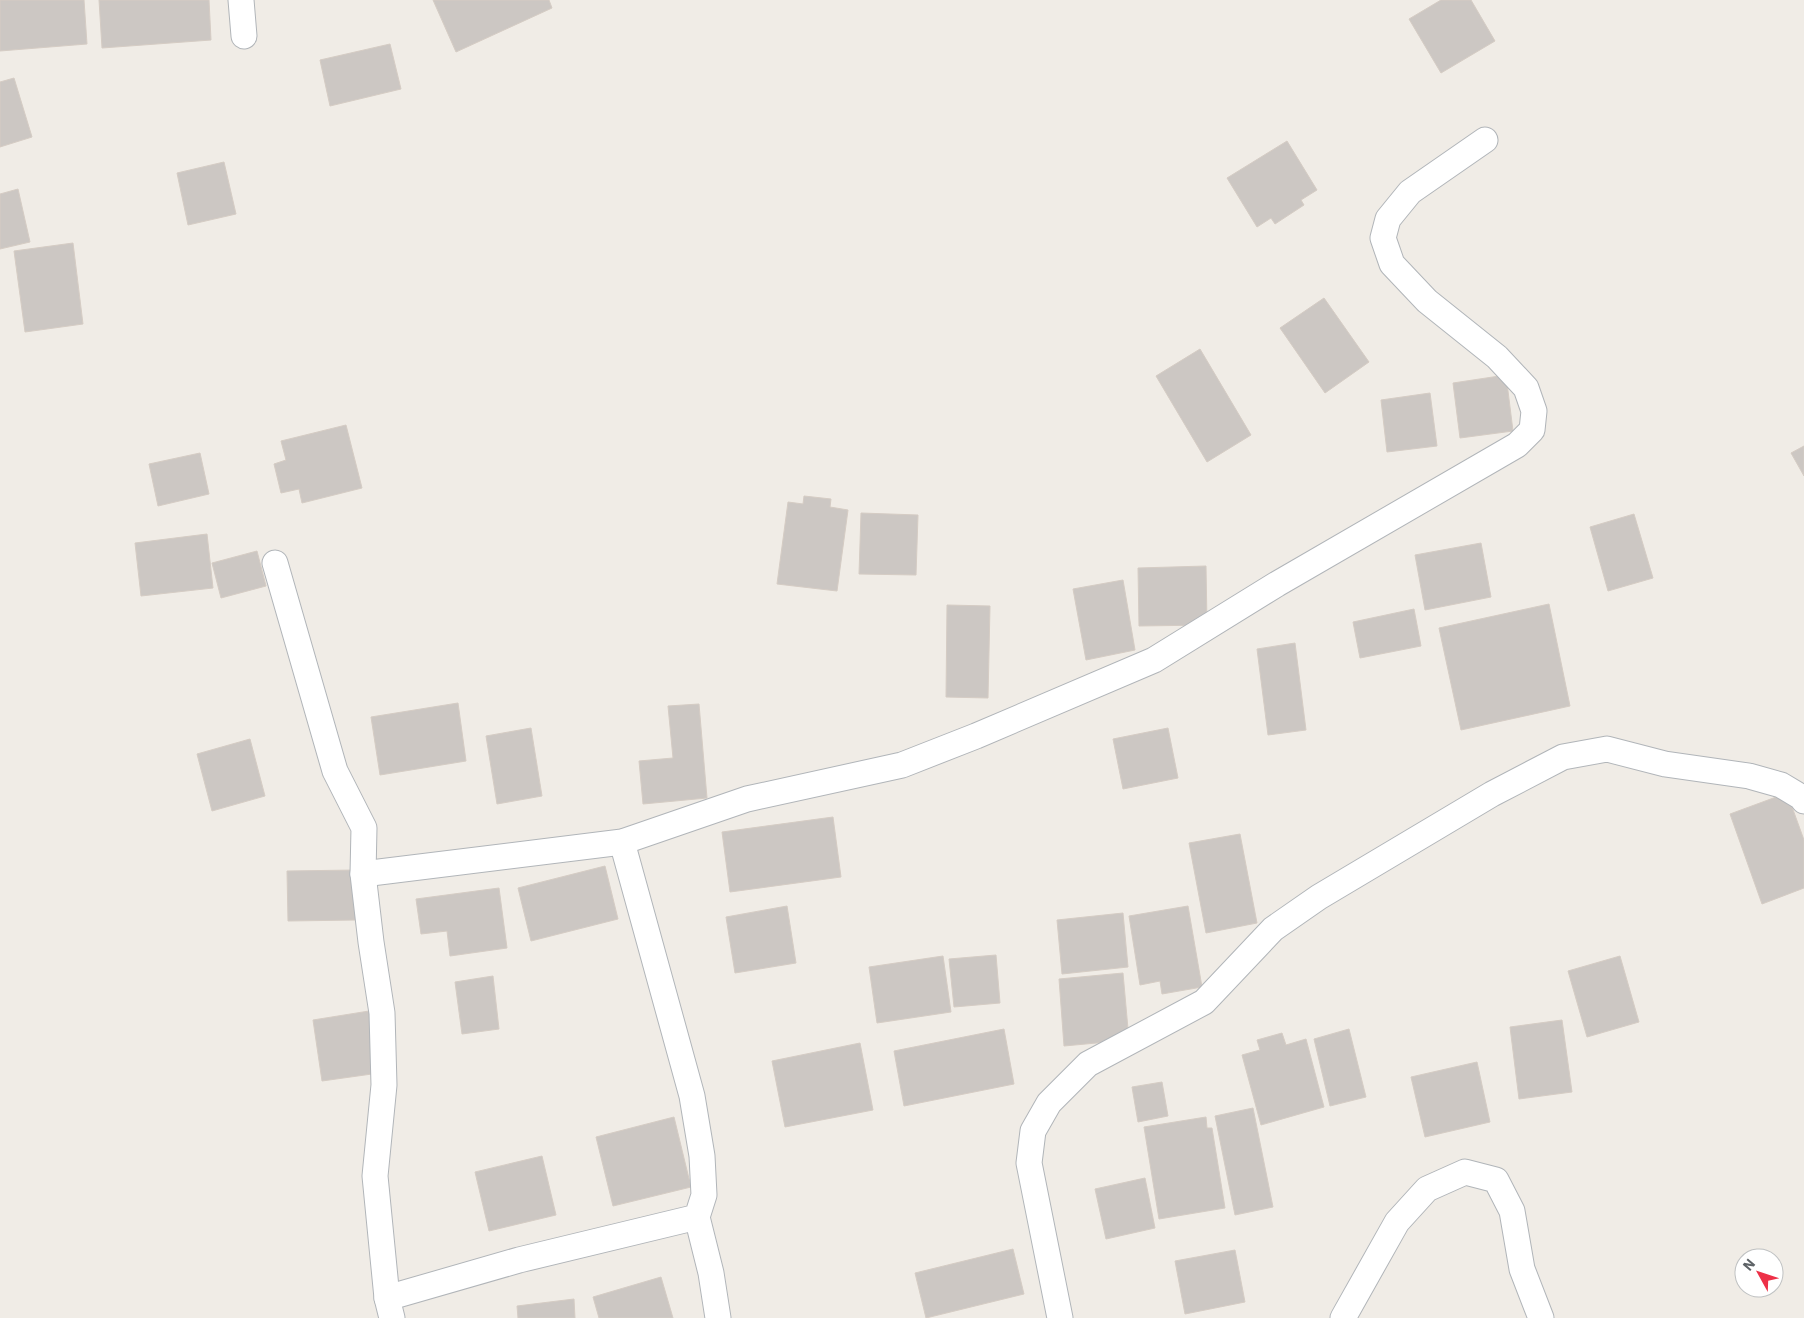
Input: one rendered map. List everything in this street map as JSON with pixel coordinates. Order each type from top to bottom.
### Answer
[{"type":"street","points":[[241,0],[244,36]]},
{"type":"street","points":[[363,874],[622,842],[747,799],[902,765],[976,736],[1154,660],[1277,584],[1517,445],[1532,430],[1534,412],[1526,388],[1497,357],[1427,301],[1392,264],[1383,238],[1388,219],[1410,192],[1486,140]]},
{"type":"street","points":[[275,563],[335,771],[364,828],[363,874],[382,1013],[384,1085],[375,1176],[390,1308],[519,1260],[697,1218]]},
{"type":"street","points":[[1060,1318],[1028,1163],[1033,1131],[1049,1102],[1088,1064],[1204,1002],[1273,929],[1319,897],[1492,794],[1563,757],[1607,749],[1665,764],[1749,776],[1781,785],[1804,800]]},
{"type":"street","points":[[622,842],[692,1096],[702,1156],[704,1195],[697,1218],[711,1273],[718,1318]]},
{"type":"street","points":[[1343,1318],[1397,1222],[1427,1189],[1465,1172],[1496,1180],[1512,1211],[1522,1269],[1541,1318]]},
{"type":"building","points":[[0,0],[84,0],[87,44],[0,51]]},
{"type":"building","points":[[99,0],[209,0],[211,40],[102,48]]},
{"type":"building","points":[[433,0],[549,0],[552,8],[456,52]]},
{"type":"building","points":[[1441,0],[1471,0],[1495,41],[1441,73],[1409,19]]},
{"type":"building","points":[[390,44],[401,89],[330,106],[320,60]]},
{"type":"building","points":[[14,78],[32,137],[0,147],[0,82]]},
{"type":"building","points":[[1287,141],[1317,190],[1301,200],[1304,205],[1275,224],[1271,218],[1257,227],[1227,178]]},
{"type":"building","points":[[224,162],[236,214],[188,225],[177,173]]},
{"type":"building","points":[[18,189],[30,242],[0,249],[0,194]]},
{"type":"building","points":[[73,243],[83,324],[25,332],[14,251]]},
{"type":"building","points":[[1324,298],[1369,362],[1325,393],[1280,328]]},
{"type":"building","points":[[1200,349],[1251,435],[1207,462],[1156,376]]},
{"type":"building","points":[[1506,375],[1513,431],[1460,438],[1453,383]]},
{"type":"building","points":[[1430,393],[1437,446],[1387,452],[1381,400]]},
{"type":"building","points":[[346,425],[362,488],[302,503],[299,489],[281,493],[274,464],[286,460],[281,441]]},
{"type":"building","points":[[1804,446],[1804,476],[1791,453]]},
{"type":"building","points":[[200,453],[209,494],[158,506],[149,464]]},
{"type":"building","points":[[804,496],[831,499],[830,507],[848,510],[837,591],[777,584],[788,502],[803,504]]},
{"type":"building","points":[[861,513],[918,515],[916,575],[859,574]]},
{"type":"building","points":[[1634,514],[1653,578],[1608,591],[1590,527]]},
{"type":"building","points":[[207,534],[213,588],[141,596],[135,543]]},
{"type":"building","points":[[1481,543],[1491,597],[1425,610],[1415,555]]},
{"type":"building","points":[[257,551],[266,586],[221,598],[212,563]]},
{"type":"building","points":[[1206,566],[1207,625],[1139,626],[1138,568]]},
{"type":"building","points":[[1123,580],[1135,650],[1086,660],[1073,589]]},
{"type":"building","points":[[1549,604],[1570,706],[1461,730],[1439,628]]},
{"type":"building","points":[[947,605],[990,606],[988,698],[946,697]]},
{"type":"building","points":[[1414,609],[1421,646],[1360,658],[1353,622]]},
{"type":"building","points":[[1295,643],[1306,730],[1268,735],[1257,649]]},
{"type":"building","points":[[458,703],[466,761],[380,775],[371,717]]},
{"type":"building","points":[[699,704],[707,798],[643,804],[639,761],[673,758],[668,706]]},
{"type":"building","points":[[531,728],[542,796],[497,804],[486,736]]},
{"type":"building","points":[[1168,728],[1178,778],[1123,789],[1113,739]]},
{"type":"building","points":[[250,739],[265,796],[212,811],[197,754]]},
{"type":"building","points":[[1787,793],[1804,840],[1804,888],[1762,904],[1730,814]]},
{"type":"building","points":[[833,817],[841,877],[730,892],[722,832]]},
{"type":"building","points":[[1240,834],[1257,923],[1206,933],[1189,843]]},
{"type":"building","points":[[605,866],[618,919],[531,941],[518,888]]},
{"type":"building","points":[[356,870],[356,920],[288,921],[287,871]]},
{"type":"building","points":[[499,888],[507,948],[450,956],[447,931],[421,934],[416,899]]},
{"type":"building","points":[[787,906],[796,963],[735,973],[726,917]]},
{"type":"building","points":[[1188,906],[1202,987],[1162,994],[1160,981],[1140,985],[1129,916]]},
{"type":"building","points":[[1123,913],[1128,967],[1062,974],[1057,920]]},
{"type":"building","points":[[996,955],[1000,1003],[954,1007],[949,959]]},
{"type":"building","points":[[943,956],[951,1012],[877,1023],[869,967]]},
{"type":"building","points":[[1620,956],[1639,1022],[1587,1037],[1568,971]]},
{"type":"building","points":[[1123,973],[1129,1040],[1064,1046],[1059,979]]},
{"type":"building","points":[[493,976],[499,1029],[462,1034],[455,982]]},
{"type":"building","points":[[369,1011],[379,1073],[322,1081],[313,1020]]},
{"type":"building","points":[[1562,1020],[1572,1092],[1519,1099],[1510,1027]]},
{"type":"building","points":[[1004,1029],[1014,1084],[904,1106],[894,1051]]},
{"type":"building","points":[[1349,1029],[1366,1097],[1330,1106],[1314,1039]]},
{"type":"building","points":[[1282,1033],[1286,1045],[1306,1039],[1324,1107],[1261,1125],[1242,1055],[1260,1050],[1257,1040]]},
{"type":"building","points":[[860,1043],[873,1110],[785,1127],[772,1061]]},
{"type":"building","points":[[1477,1062],[1490,1122],[1425,1137],[1411,1077]]},
{"type":"building","points":[[1162,1082],[1168,1116],[1138,1122],[1132,1087]]},
{"type":"building","points":[[1253,1108],[1273,1207],[1235,1215],[1215,1116]]},
{"type":"building","points":[[674,1117],[691,1187],[613,1206],[596,1137]]},
{"type":"building","points":[[1206,1117],[1207,1128],[1212,1128],[1225,1208],[1159,1219],[1144,1127]]},
{"type":"building","points":[[542,1156],[556,1215],[489,1231],[475,1172]]},
{"type":"building","points":[[1145,1178],[1155,1228],[1106,1239],[1095,1189]]},
{"type":"building","points":[[1013,1249],[1024,1294],[926,1318],[915,1273]]},
{"type":"building","points":[[1235,1250],[1245,1302],[1185,1314],[1175,1261]]},
{"type":"building","points":[[661,1277],[673,1318],[599,1318],[593,1297]]},
{"type":"building","points":[[574,1299],[575,1318],[518,1318],[517,1306]]}]
